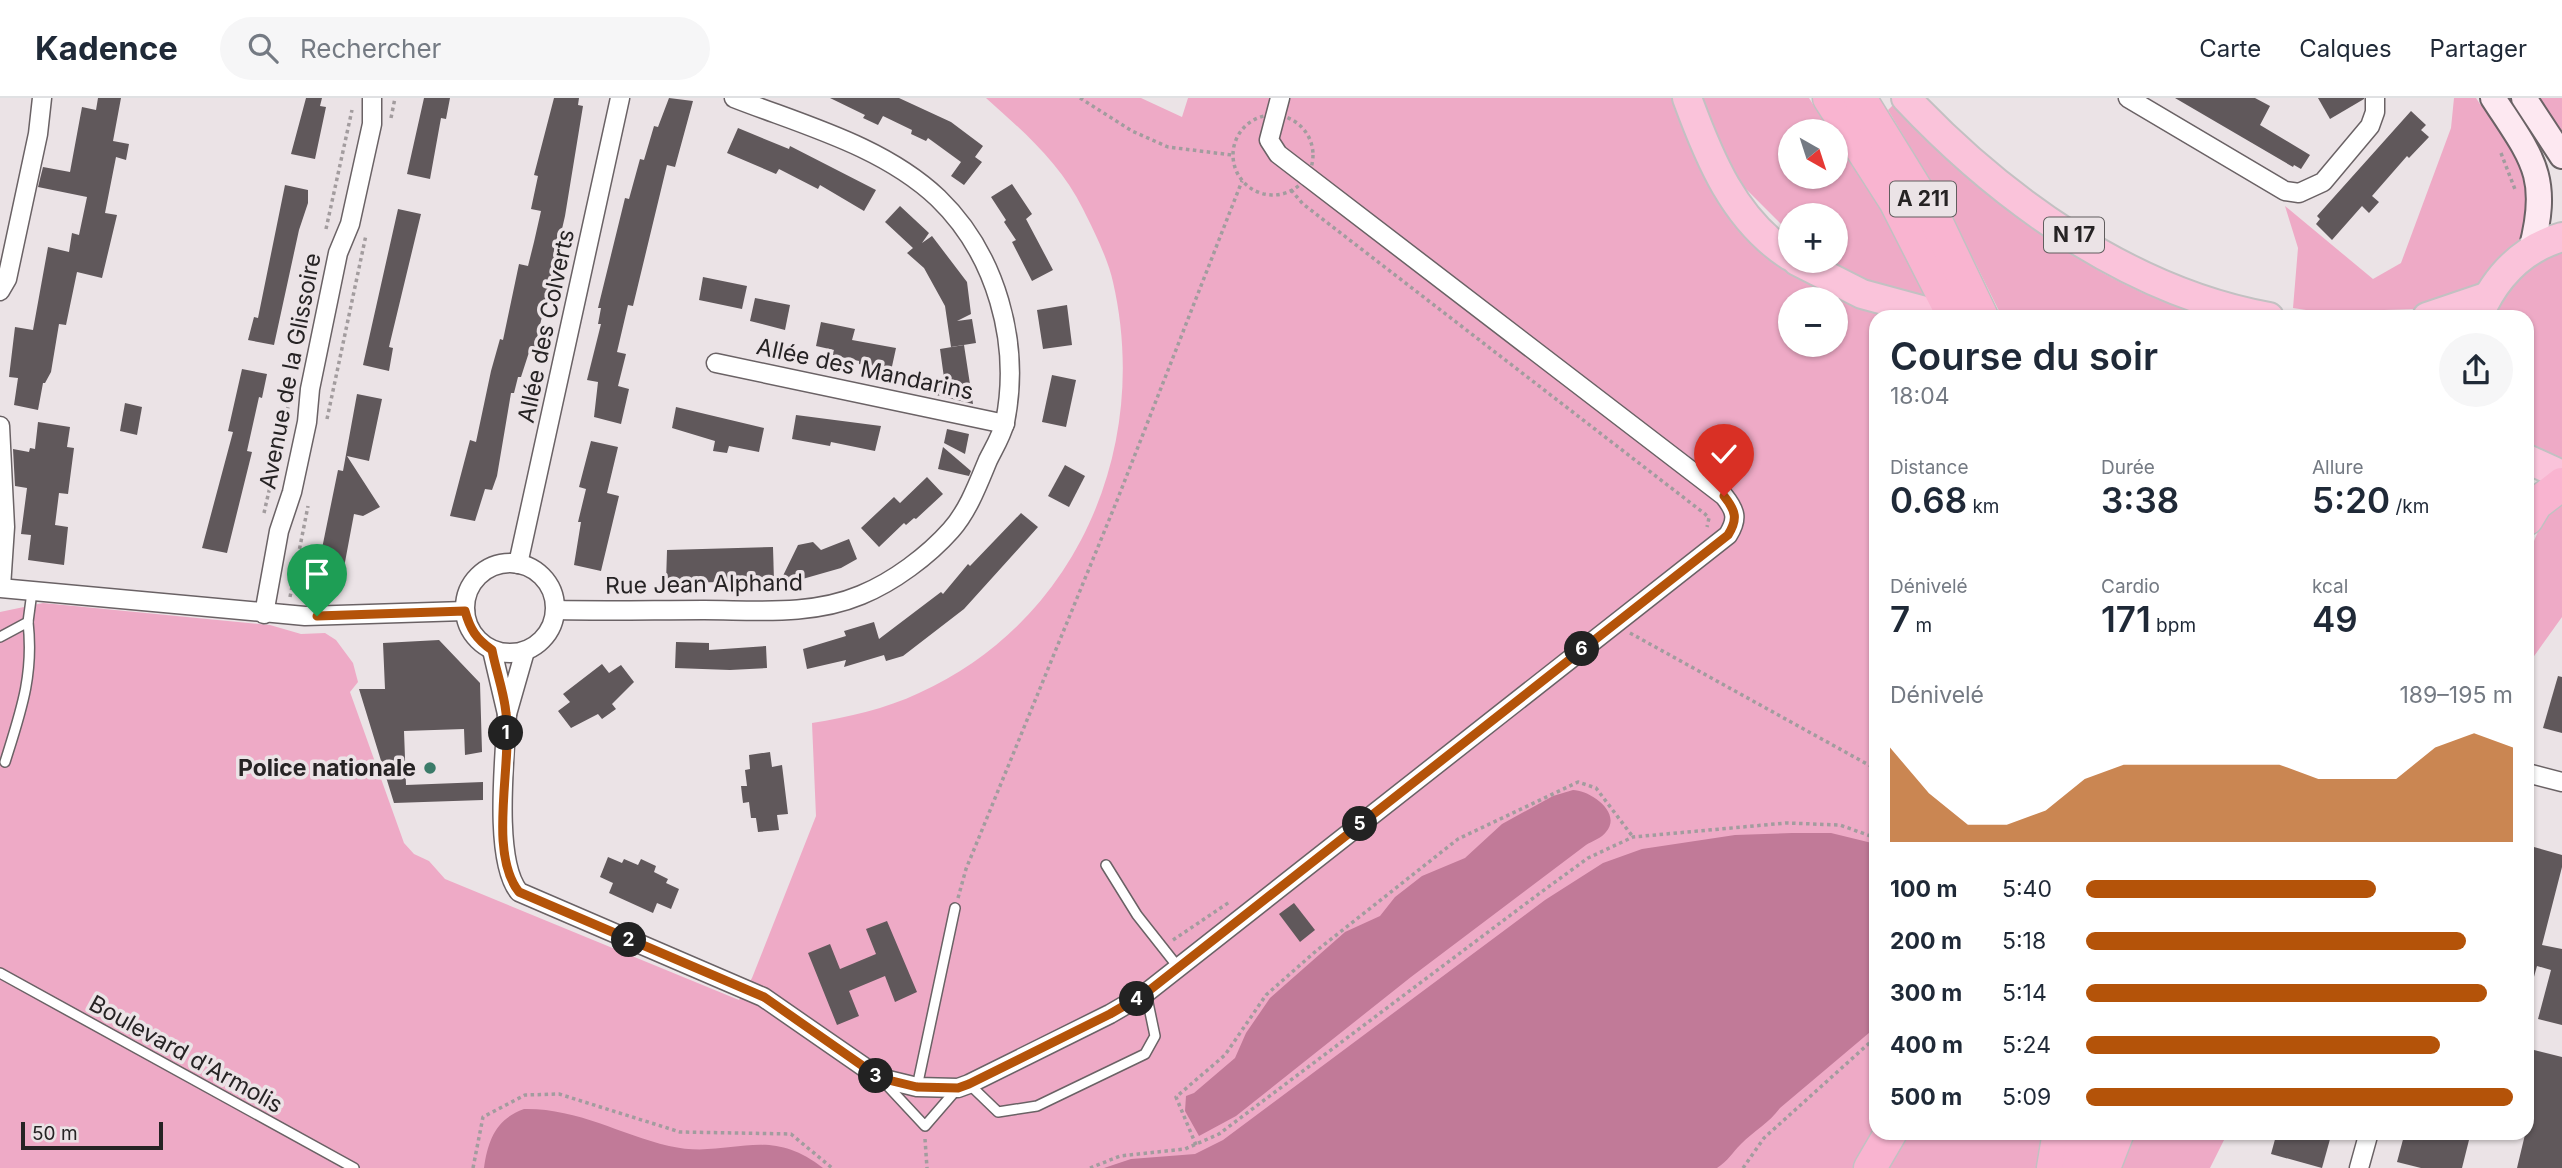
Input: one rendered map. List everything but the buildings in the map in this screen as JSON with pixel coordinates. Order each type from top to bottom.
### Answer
[{"type":"highway","points":[[1687,98],[1721,181],[1757,227],[1778,245]]},
{"type":"highway","name":"A 211","points":[[1829,98],[1960,310]]},
{"type":"highway","name":"A 211","points":[[1860,98],[1937,223],[1961,310]]},
{"type":"highway","name":"N 17","points":[[1906,98],[1995,180],[2104,254],[2144,275],[2207,302],[2240,310]]},
{"type":"highway","points":[[2482,307],[2513,263],[2531,250],[2562,237]]},
{"type":"highway","points":[[1820,273],[1862,295],[1955,310]]},
{"type":"highway","points":[[2534,462],[2562,475]]},
{"type":"highway","points":[[2534,507],[2562,484]]},
{"type":"highway","points":[[1870,1168],[1886,1140]]},
{"type":"highway","points":[[2053,1168],[2058,1140]]},
{"type":"highway","points":[[2078,1168],[2083,1140]]},
{"type":"highway","points":[[2104,1168],[2115,1140]]},
{"type":"main road","points":[[2493,98],[2531,160],[2539,180],[2541,204],[2531,250]]},
{"type":"main road","points":[[2524,98],[2562,156]]},
{"type":"street","points":[[0,291],[10,266],[38,134],[42,98]]},
{"type":"street","name":"Avenue de la Glissoire","points":[[264,614],[279,531],[292,492],[307,422],[310,389],[338,253],[350,224],[372,124],[372,98]]},
{"type":"street","name":"Allée des Colverts","points":[[518,564],[620,98]]},
{"type":"street","name":"Rue Jean Alphand","points":[[555,610],[801,611],[861,595],[915,563],[952,530],[972,497],[1005,424],[1010,371],[1004,315],[987,266],[965,229],[937,197],[897,167],[857,146],[734,98]]},
{"type":"street","points":[[492,650],[507,714],[505,859],[512,883],[519,892],[764,997],[880,1078],[917,1087],[964,1086],[1110,1014],[1146,993],[1728,535],[1734,526],[1734,508],[1724,496],[1283,159],[1269,140],[1280,98]]},
{"type":"street","points":[[2128,98],[2285,191],[2299,193],[2323,182],[2370,126],[2375,112],[2375,98]]},
{"type":"street","name":"Allée des Mandarins","points":[[716,363],[1005,424]]},
{"type":"street","points":[[0,426],[5,527],[1,588],[304,616],[465,611]]},
{"type":"street","points":[[518,564],[534,570],[546,580],[553,594],[555,610],[551,627],[541,642],[526,651],[508,653],[492,650],[478,640],[469,627],[465,611],[469,591],[481,574],[498,565],[518,564]]},
{"type":"street","points":[[507,714],[526,651]]},
{"type":"street","points":[[2534,775],[2562,782]]},
{"type":"street","points":[[2359,1168],[2367,1140]]},
{"type":"lane","points":[[5,762],[26,696],[32,657],[28,622],[32,592]]},
{"type":"lane","points":[[0,636],[28,622]]},
{"type":"lane","points":[[1106,865],[1137,915],[1178,967]]},
{"type":"lane","points":[[917,1087],[955,908]]},
{"type":"lane","name":"Boulevard d'Armolis","points":[[0,973],[354,1168]]},
{"type":"lane","points":[[880,1078],[925,1126],[964,1086],[998,1112],[1037,1106],[1145,1054],[1155,1035],[1146,993]]},
{"type":"path","points":[[390,124],[396,98]]},
{"type":"path","points":[[1080,98],[1132,131],[1168,147],[1232,155]]},
{"type":"path","points":[[955,908],[966,869],[1118,498],[1242,181]]},
{"type":"path","points":[[1291,190],[1303,204],[1705,514],[1709,522],[1704,530]]},
{"type":"path","points":[[325,428],[368,226]]},
{"type":"path","points":[[304,616],[306,606],[292,601],[288,593],[310,496]]},
{"type":"path","points":[[1614,624],[1869,765]]},
{"type":"path","points":[[1196,1145],[1176,1097],[1225,1055],[1266,995],[1316,951],[1458,839],[1578,782],[1596,788],[1633,837]]},
{"type":"path","points":[[1090,1168],[1119,1156],[1196,1145],[1245,1117],[1416,985],[1588,858],[1633,837],[1786,823],[1840,825],[1869,835]]},
{"type":"path","points":[[1162,947],[1242,893]]},
{"type":"path","points":[[1743,1168],[1764,1138],[1869,1043]]},
{"type":"path","points":[[474,1168],[483,1117],[525,1095],[559,1094],[680,1132],[791,1134],[832,1168]]},
{"type":"path","points":[[925,1126],[927,1168]]},
{"type":"shaded area","points":[[986,98],[1141,98],[1182,117],[1188,98],[1678,98],[1730,209],[1778,238],[1778,273],[1837,273],[1898,310],[1869,310],[1869,1140],[1854,1168],[0,1168],[0,612],[43,603],[270,625],[301,634],[325,633],[336,640],[353,663],[358,682],[350,692],[404,843],[414,854],[429,861],[445,879],[739,1000],[752,978],[816,816],[812,723],[893,704],[919,693],[974,662],[1021,622],[1060,575],[1090,523],[1110,466],[1121,406],[1122,344],[1111,273],[1092,226],[1064,177],[1040,149]]},
{"type":"shaded area","points":[[1703,98],[1809,98],[1822,119],[1778,119],[1778,189],[1848,189],[1848,158],[1900,240],[1925,297],[1859,277],[1848,270],[1848,203],[1778,203],[1778,221],[1743,186],[1720,145]]},
{"type":"shaded area","points":[[2454,98],[2476,98],[2480,104],[2488,107],[2528,173],[2530,226],[2497,267],[2472,288],[2417,309],[2293,308],[2298,248],[2285,206],[2373,279],[2401,263],[2451,128]]},
{"type":"shaded area","points":[[2532,98],[2562,98],[2562,144]]},
{"type":"shaded area","points":[[1893,105],[1985,186],[2083,261],[2127,285],[2186,310],[1999,310],[1956,224],[1888,110]]},
{"type":"shaded area","points":[[2562,250],[2562,463],[2534,447],[2534,310],[2496,310],[2521,276]]},
{"type":"shaded area","points":[[2562,503],[2562,617],[2534,656],[2534,542],[2546,518]]},
{"type":"shaded area","points":[[1573,790],[1595,798],[1607,810],[1610,824],[1604,834],[1411,977],[1236,1116],[1199,1136],[1185,1111],[1186,1096],[1194,1093],[1235,1058],[1246,1033],[1270,998],[1345,932],[1380,916],[1395,897],[1422,876],[1465,858],[1502,824],[1553,796]]},
{"type":"shaded area","points":[[1831,833],[1869,842],[1869,1033],[1780,1108],[1717,1168],[1104,1168],[1131,1159],[1195,1154],[1223,1140],[1545,900],[1603,863],[1642,849],[1735,835]]},
{"type":"shaded area","points":[[524,1109],[580,1117],[669,1146],[711,1149],[765,1145],[783,1148],[803,1155],[823,1168],[484,1168],[495,1132],[506,1118]]},
{"type":"shaded area","points":[[1898,1140],[2043,1140],[2038,1168],[1882,1168]]},
{"type":"shaded area","points":[[2131,1140],[2224,1140],[2210,1168],[2119,1168]]},
{"type":"place","name":"Police nationale","points":[[430,768]]},
{"type":"route","points":[[317,616],[465,611],[469,627],[478,640],[492,650],[507,714],[505,859],[512,883],[519,892],[530,899],[764,997],[880,1078],[917,1087],[958,1088],[1110,1014],[1146,993],[1728,535],[1734,526],[1734,508],[1724,496]]}]
